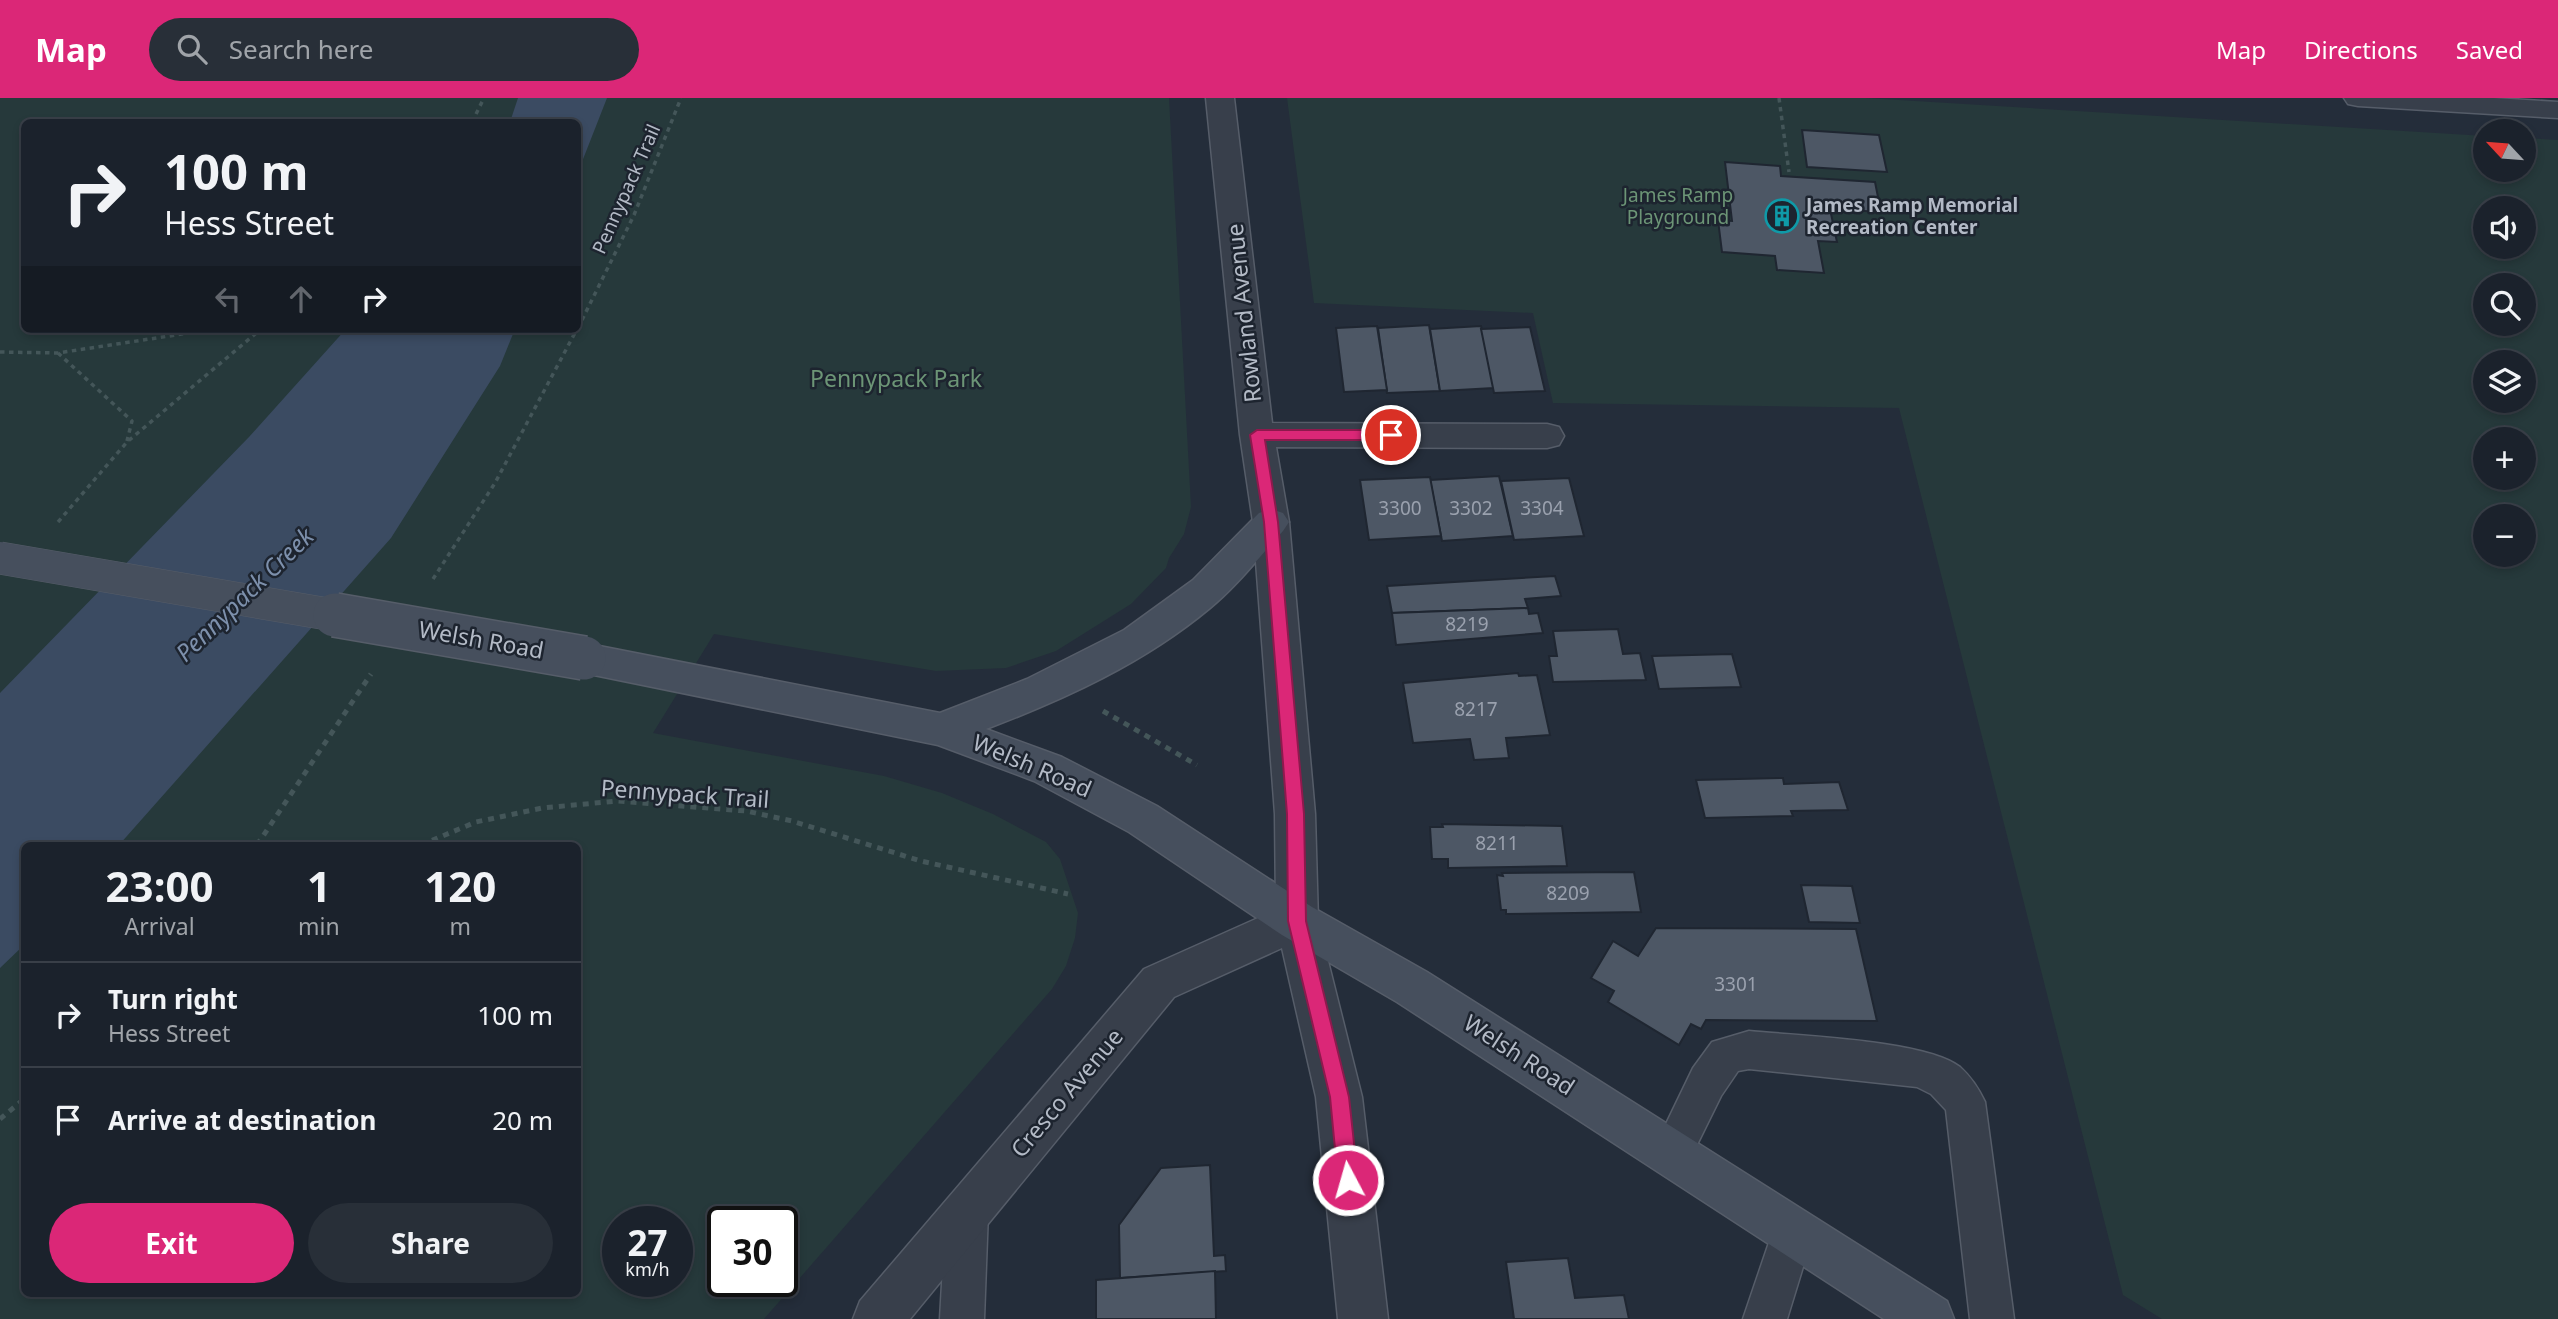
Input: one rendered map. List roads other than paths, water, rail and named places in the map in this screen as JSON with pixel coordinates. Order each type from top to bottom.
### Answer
[{"type":"street","name":"Rowland Avenue","points":[[1220,98],[1257,435],[1271,522],[1296,814],[1297,921],[1339,1097],[1363,1319]]},
{"type":"street","points":[[2358,98],[2558,110]]},
{"type":"street","points":[[1257,435],[1546,436]]},
{"type":"street","points":[[940,729],[1001,709],[1118,651],[1197,598],[1271,522]]},
{"type":"street","name":"Welsh Road","points":[[0,558],[584,658],[940,729],[1048,769],[1143,819],[1297,921],[1412,987],[1929,1319]]},
{"type":"street","name":"Cresco Avenue","points":[[878,1319],[1159,983],[1297,921]]},
{"type":"lane","points":[[1672,1153],[1707,1082],[1726,1055],[1749,1050],[1919,1068],[1945,1080],[1965,1102],[1992,1319]]},
{"type":"lane","points":[[962,1319],[967,1212]]},
{"type":"lane","points":[[1765,1319],[1793,1231]]},
{"type":"water","points":[[518,98],[607,98],[581,164],[581,119],[511,119]]},
{"type":"water","name":"Pennypack Creek","points":[[342,333],[513,333],[500,366],[391,538],[122,842],[21,842],[21,948],[0,968],[0,693],[249,437]]},
{"type":"place","name":"James Ramp Memorial Recreation Center","points":[[1782,216]]},
{"type":"park label","name":"James Ramp Playground","points":[[1678,206]]},
{"type":"park label","name":"Pennypack Park","points":[[896,379]]}]
